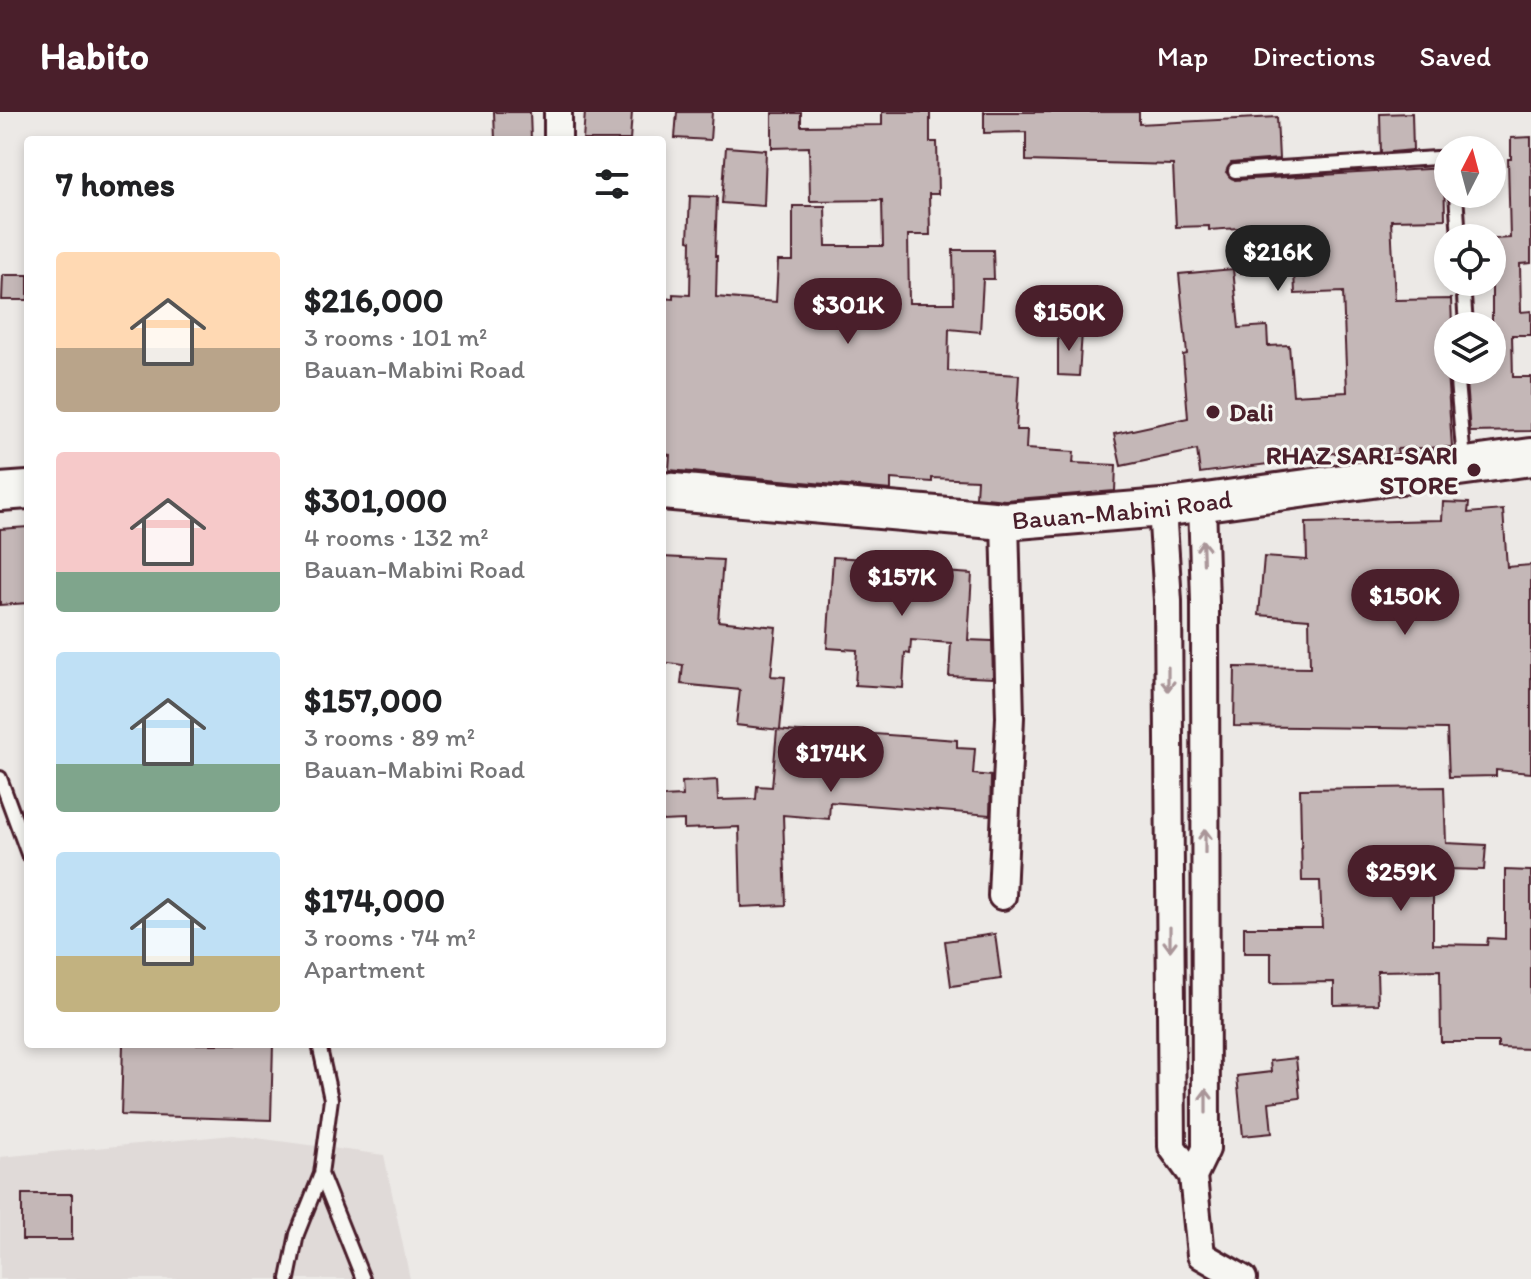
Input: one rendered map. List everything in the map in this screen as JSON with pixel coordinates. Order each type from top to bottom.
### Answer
[{"type":"main road","name":"Bauan-Mabini Road","points":[[666,491],[1005,521],[1162,508],[1531,457]]},
{"type":"main road","points":[[0,492],[24,490]]},
{"type":"street","points":[[558,112],[558,136]]},
{"type":"street","points":[[1193,1176],[1206,1149],[1202,502]]},
{"type":"street","points":[[1162,508],[1168,601],[1172,1147],[1193,1176],[1201,1255],[1243,1279]]},
{"type":"street","points":[[1002,896],[1010,717],[1005,521]]},
{"type":"lane","points":[[1235,171],[1434,158]]},
{"type":"lane","points":[[1457,384],[1465,464]]},
{"type":"lane","points":[[0,778],[24,843]]},
{"type":"lane","points":[[288,1279],[297,1234],[321,1174],[331,1099],[320,1048]]},
{"type":"lane","points":[[321,1174],[363,1279]]},
{"type":"shaded area","points":[[233,1135],[384,1155],[410,1279],[0,1279],[0,1157]]},
{"type":"building","points":[[494,112],[530,112],[531,136],[495,136]]},
{"type":"building","points":[[585,112],[632,112],[630,136],[583,136]]},
{"type":"building","points":[[677,112],[712,112],[710,140],[675,138]]},
{"type":"building","points":[[882,112],[930,112],[930,142],[937,142],[938,194],[929,194],[930,235],[908,235],[909,303],[954,303],[953,250],[993,250],[994,279],[983,279],[980,332],[949,329],[948,371],[1019,375],[1016,430],[1027,430],[1026,449],[1074,452],[1073,463],[1116,465],[1115,491],[1005,500],[976,497],[977,480],[932,478],[932,482],[891,479],[891,490],[669,470],[670,455],[666,454],[666,298],[673,299],[673,294],[690,295],[690,196],[717,197],[716,297],[776,302],[778,261],[793,261],[793,206],[825,206],[826,246],[883,246],[882,200],[810,201],[809,147],[772,148],[772,113],[801,113],[801,126],[882,125]]},
{"type":"building","points":[[984,112],[1139,112],[1139,124],[1277,117],[1279,159],[1231,163],[1226,172],[1235,180],[1434,169],[1434,208],[1445,208],[1445,219],[1391,220],[1395,300],[1451,299],[1451,312],[1434,312],[1434,384],[1448,384],[1452,447],[1397,449],[1398,454],[1351,461],[1350,452],[1282,457],[1282,462],[1200,473],[1197,450],[1121,466],[1114,434],[1188,418],[1183,355],[1187,354],[1179,274],[1233,269],[1239,328],[1267,326],[1268,346],[1289,345],[1293,395],[1347,392],[1343,292],[1295,294],[1294,270],[1241,273],[1238,228],[1209,230],[1209,226],[1176,227],[1173,165],[1026,161],[1026,132],[984,133]]},
{"type":"building","points":[[1412,113],[1413,150],[1381,153],[1380,114]]},
{"type":"building","points":[[1531,137],[1531,263],[1520,264],[1521,312],[1531,311],[1531,335],[1512,335],[1513,377],[1531,377],[1531,431],[1470,432],[1466,384],[1506,384],[1506,312],[1492,312],[1492,296],[1506,296],[1511,138]]},
{"type":"building","points":[[726,147],[766,150],[764,206],[722,203]]},
{"type":"building","points":[[3,275],[24,275],[24,300],[2,300]]},
{"type":"building","points":[[1058,332],[1082,332],[1079,376],[1058,375]]},
{"type":"building","points":[[1443,502],[1469,503],[1468,513],[1503,510],[1507,567],[1531,565],[1531,773],[1496,770],[1496,776],[1449,777],[1447,729],[1234,726],[1235,667],[1310,668],[1309,619],[1259,615],[1264,557],[1307,560],[1306,523],[1442,520]]},
{"type":"building","points":[[24,527],[24,603],[0,605],[0,529]]},
{"type":"building","points":[[666,557],[723,560],[718,621],[776,627],[771,676],[785,677],[780,730],[736,725],[740,690],[681,684],[683,665],[666,663]]},
{"type":"building","points":[[833,557],[915,562],[915,570],[972,574],[968,640],[992,641],[993,678],[949,676],[951,643],[911,640],[910,654],[905,653],[903,688],[855,685],[857,650],[827,648]]},
{"type":"building","points":[[777,730],[861,738],[861,733],[957,740],[957,748],[975,749],[973,774],[991,776],[990,815],[830,802],[829,819],[783,815],[786,905],[741,907],[739,827],[684,829],[684,820],[666,821],[666,797],[683,796],[682,782],[717,780],[718,800],[756,799],[757,786],[772,787]]},
{"type":"building","points":[[1444,787],[1446,843],[1486,845],[1484,870],[1446,869],[1446,879],[1433,879],[1433,944],[1487,945],[1488,938],[1505,939],[1505,870],[1531,871],[1531,1049],[1498,1048],[1498,1042],[1441,1042],[1440,970],[1377,971],[1378,1004],[1334,1005],[1334,982],[1271,983],[1271,953],[1244,953],[1244,927],[1322,927],[1320,881],[1302,881],[1300,789]]},
{"type":"building","points":[[995,934],[1001,979],[951,986],[945,941]]},
{"type":"building","points":[[123,1048],[273,1048],[271,1120],[121,1115]]},
{"type":"building","points":[[1296,1058],[1300,1098],[1269,1102],[1272,1133],[1243,1136],[1237,1076],[1271,1072],[1270,1061]]},
{"type":"building","points":[[22,1194],[72,1194],[72,1240],[22,1240]]},
{"type":"place","name":"Dali","points":[[1213,412]]},
{"type":"place","name":"RHAZ SARI-SARI STORE","points":[[1474,470]]}]
